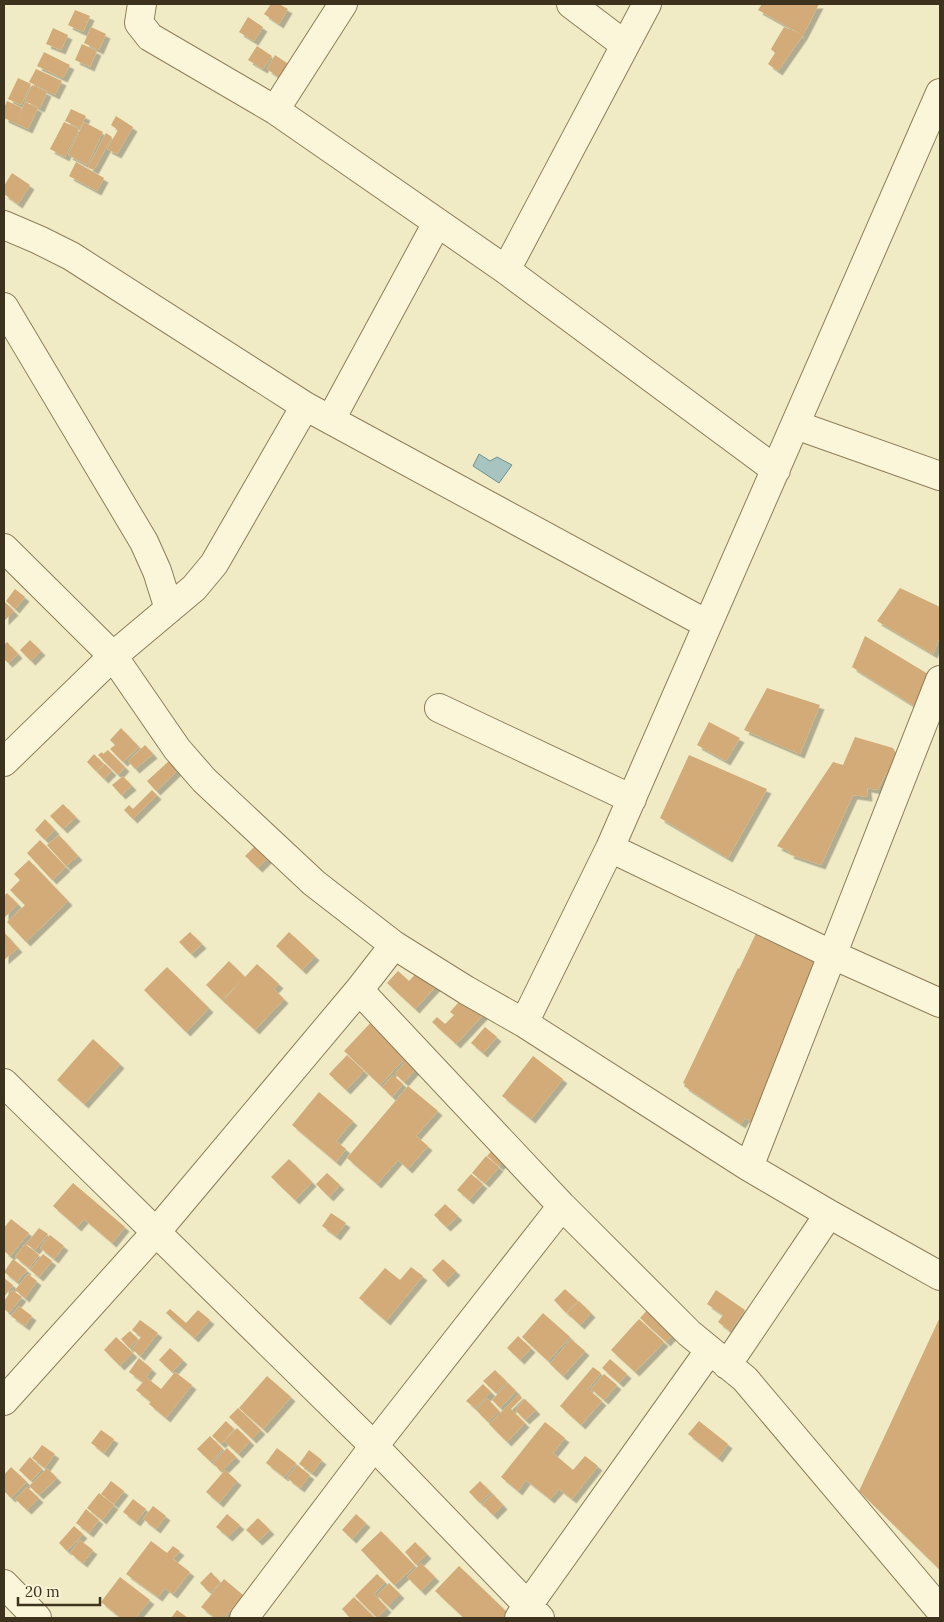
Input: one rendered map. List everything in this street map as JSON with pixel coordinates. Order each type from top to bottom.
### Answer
[{"type":"street","points":[[142,4],[139,23],[150,37],[275,110],[506,270],[776,470]]},
{"type":"street","points":[[275,110],[343,4]]},
{"type":"street","points":[[570,4],[625,45]]},
{"type":"street","points":[[506,270],[647,4]]},
{"type":"street","points":[[524,1023],[632,799],[940,93]]},
{"type":"street","points":[[331,419],[437,223]]},
{"type":"street","points":[[4,225],[71,256],[305,406],[707,624]]},
{"type":"street","points":[[4,307],[144,542],[157,571],[170,609]]},
{"type":"street","points":[[4,762],[114,656],[194,588],[214,564],[305,406]]},
{"type":"street","points":[[796,425],[940,476]]},
{"type":"street","points":[[4,548],[114,656],[177,749],[204,780],[314,883],[394,945],[466,990],[524,1023],[749,1167],[940,1276]]},
{"type":"street","points":[[749,1167],[940,680]]},
{"type":"street","points":[[439,708],[632,799]]},
{"type":"street","points":[[610,848],[833,955],[940,1003]]},
{"type":"street","points":[[4,1400],[156,1232],[359,990],[394,945]]},
{"type":"street","points":[[359,990],[562,1206],[689,1333],[745,1379],[940,1610]]},
{"type":"street","points":[[4,1083],[374,1446],[529,1614],[718,1358],[829,1214]]},
{"type":"street","points":[[244,1618],[374,1446],[562,1206]]},
{"type":"street","points":[[4,1584],[36,1618]]},
{"type":"water","points":[[479,454],[490,461],[497,457],[512,465],[499,483],[473,466]]},
{"type":"building","points":[[271,4],[279,4],[288,9],[279,24],[264,14]]},
{"type":"building","points":[[762,4],[819,4],[803,35],[778,71],[768,64],[775,53],[771,49],[784,27],[801,34],[758,10]]},
{"type":"building","points":[[75,10],[90,16],[83,32],[68,25]]},
{"type":"building","points":[[248,17],[263,27],[254,41],[239,32]]},
{"type":"building","points":[[91,27],[106,34],[99,50],[84,43]]},
{"type":"building","points":[[53,28],[68,35],[61,50],[46,44]]},
{"type":"building","points":[[82,44],[97,51],[90,67],[75,60]]},
{"type":"building","points":[[257,46],[272,56],[263,69],[248,60]]},
{"type":"building","points":[[44,52],[70,65],[63,78],[37,66]]},
{"type":"building","points":[[275,55],[290,65],[281,79],[267,69]]},
{"type":"building","points":[[36,69],[62,81],[55,95],[29,82]]},
{"type":"building","points":[[18,78],[31,84],[21,105],[8,99]]},
{"type":"building","points":[[32,85],[47,92],[40,108],[25,101]]},
{"type":"building","points":[[7,101],[22,108],[17,120],[25,102],[38,108],[28,129],[4,118],[4,108]]},
{"type":"building","points":[[71,109],[86,116],[80,128],[65,121]]},
{"type":"building","points":[[116,116],[133,127],[117,154],[107,149],[118,130],[111,125]]},
{"type":"building","points":[[64,122],[79,129],[65,157],[50,149]]},
{"type":"building","points":[[84,122],[103,132],[87,165],[68,155]]},
{"type":"building","points":[[106,133],[112,137],[94,170],[88,167]]},
{"type":"building","points":[[76,162],[104,178],[97,191],[69,176]]},
{"type":"building","points":[[12,173],[30,185],[18,204],[4,194],[4,186]]},
{"type":"building","points":[[900,588],[940,607],[940,637],[933,654],[877,621]]},
{"type":"building","points":[[15,589],[25,597],[15,609],[6,601]]},
{"type":"building","points":[[4,601],[14,611],[4,621]]},
{"type":"building","points":[[865,636],[928,674],[916,707],[852,667]]},
{"type":"building","points":[[30,640],[41,651],[31,661],[20,650]]},
{"type":"building","points":[[7,642],[18,654],[8,663],[4,659],[4,645]]},
{"type":"building","points":[[767,688],[820,705],[800,754],[744,730]]},
{"type":"building","points":[[709,722],[740,738],[726,761],[697,745]]},
{"type":"building","points":[[121,728],[139,747],[123,762],[110,749],[115,745],[110,740]]},
{"type":"building","points":[[855,737],[893,748],[897,755],[897,777],[885,776],[878,790],[867,788],[868,797],[853,795],[821,865],[789,854],[790,852],[777,846],[833,762],[843,765]]},
{"type":"building","points":[[145,745],[153,754],[135,769],[128,761]]},
{"type":"building","points":[[108,750],[125,767],[118,775],[98,755]]},
{"type":"building","points":[[94,754],[104,764],[96,771],[87,762]]},
{"type":"building","points":[[689,755],[767,789],[728,858],[660,818]]},
{"type":"building","points":[[169,761],[178,770],[156,791],[147,781]]},
{"type":"building","points":[[105,764],[112,771],[104,779],[97,772]]},
{"type":"building","points":[[123,776],[132,786],[121,795],[112,785]]},
{"type":"building","points":[[152,790],[157,795],[133,819],[124,810],[129,805],[133,809]]},
{"type":"building","points":[[63,804],[76,817],[63,829],[50,816]]},
{"type":"building","points":[[45,819],[55,830],[45,840],[35,830]]},
{"type":"building","points":[[59,835],[78,856],[66,866],[47,845]]},
{"type":"building","points":[[40,840],[66,867],[52,880],[27,853]]},
{"type":"building","points":[[258,843],[270,856],[258,868],[245,856]]},
{"type":"building","points":[[29,860],[68,901],[26,942],[7,922],[25,905],[10,890],[20,880],[14,874]]},
{"type":"building","points":[[7,893],[18,904],[4,918],[4,896]]},
{"type":"building","points":[[760,925],[823,955],[760,1127],[745,1118],[741,1124],[684,1086],[685,1084],[683,1083]]},
{"type":"building","points":[[4,932],[18,948],[4,960]]},
{"type":"building","points":[[190,932],[202,944],[191,954],[179,942]]},
{"type":"building","points":[[289,932],[315,956],[302,970],[276,946]]},
{"type":"building","points":[[229,961],[245,977],[257,964],[279,984],[274,989],[284,999],[255,1030],[223,1001],[243,979],[222,1000],[206,985]]},
{"type":"building","points":[[167,967],[209,1008],[186,1032],[144,990]]},
{"type":"building","points":[[421,968],[438,984],[415,1009],[387,983],[398,971],[409,981]]},
{"type":"building","points":[[465,995],[485,1013],[456,1044],[432,1022],[437,1017],[445,1024],[454,1015],[450,1012]]},
{"type":"building","points":[[376,1017],[412,1051],[380,1085],[344,1051]]},
{"type":"building","points":[[485,1027],[497,1037],[483,1053],[471,1043]]},
{"type":"building","points":[[93,1039],[120,1064],[84,1104],[57,1080]]},
{"type":"building","points":[[347,1055],[364,1071],[346,1090],[329,1074]]},
{"type":"building","points":[[411,1055],[420,1064],[404,1082],[395,1074]]},
{"type":"building","points":[[533,1056],[563,1079],[531,1119],[502,1096]]},
{"type":"building","points":[[393,1075],[403,1084],[392,1097],[382,1087]]},
{"type":"building","points":[[408,1086],[438,1111],[416,1136],[428,1146],[408,1169],[398,1160],[377,1184],[347,1158]]},
{"type":"building","points":[[319,1092],[353,1121],[336,1141],[346,1149],[336,1162],[292,1125]]},
{"type":"building","points":[[498,1144],[510,1154],[499,1166],[487,1156]]},
{"type":"building","points":[[486,1156],[499,1167],[485,1183],[472,1173]]},
{"type":"building","points":[[289,1159],[312,1182],[295,1200],[271,1177]]},
{"type":"building","points":[[327,1173],[340,1185],[329,1197],[316,1184]]},
{"type":"building","points":[[471,1174],[483,1184],[469,1200],[457,1190]]},
{"type":"building","points":[[73,1183],[125,1227],[112,1243],[84,1219],[77,1227],[53,1206]]},
{"type":"building","points":[[445,1204],[458,1216],[446,1227],[434,1215]]},
{"type":"building","points":[[331,1213],[346,1223],[336,1236],[322,1226]]},
{"type":"building","points":[[11,1219],[29,1233],[10,1256],[4,1251],[4,1228]]},
{"type":"building","points":[[39,1228],[48,1234],[35,1250],[26,1244]]},
{"type":"building","points":[[50,1235],[64,1246],[54,1259],[40,1248]]},
{"type":"building","points":[[25,1244],[39,1255],[29,1268],[15,1257]]},
{"type":"building","points":[[43,1254],[52,1261],[39,1277],[30,1270]]},
{"type":"building","points":[[13,1259],[27,1270],[17,1282],[4,1272]]},
{"type":"building","points":[[443,1259],[456,1271],[444,1283],[432,1270]]},
{"type":"building","points":[[411,1267],[423,1276],[386,1321],[359,1298],[385,1268],[400,1280]]},
{"type":"building","points":[[28,1274],[37,1281],[25,1298],[15,1290]]},
{"type":"building","points":[[4,1278],[13,1285],[4,1297]]},
{"type":"building","points":[[565,1289],[578,1301],[566,1313],[554,1300]]},
{"type":"building","points":[[12,1290],[22,1297],[9,1313],[4,1309],[4,1301]]},
{"type":"building","points":[[716,1290],[745,1310],[730,1331],[718,1322],[723,1315],[707,1304]]},
{"type":"building","points":[[579,1301],[591,1313],[580,1325],[567,1313]]},
{"type":"building","points":[[19,1306],[32,1316],[25,1326],[11,1316]]},
{"type":"building","points":[[650,1307],[676,1331],[666,1342],[640,1318]]},
{"type":"building","points":[[170,1309],[186,1323],[198,1310],[210,1320],[194,1338],[166,1313]]},
{"type":"building","points":[[543,1313],[570,1337],[548,1361],[522,1337]]},
{"type":"building","points":[[940,1317],[940,1570],[859,1491]]},
{"type":"building","points":[[639,1319],[664,1342],[635,1372],[611,1350]]},
{"type":"building","points":[[140,1320],[158,1333],[140,1356],[132,1349],[141,1337],[132,1330]]},
{"type":"building","points":[[130,1331],[138,1339],[129,1348],[121,1339]]},
{"type":"building","points":[[518,1336],[531,1348],[520,1360],[507,1348]]},
{"type":"building","points":[[116,1337],[133,1353],[120,1366],[104,1350]]},
{"type":"building","points":[[571,1339],[585,1351],[563,1376],[550,1364]]},
{"type":"building","points":[[170,1348],[183,1360],[172,1372],[159,1360]]},
{"type":"building","points":[[139,1358],[152,1369],[146,1377],[161,1389],[175,1372],[192,1385],[166,1418],[136,1390],[143,1382],[129,1372]]},
{"type":"building","points":[[610,1359],[627,1374],[619,1383],[602,1368]]},
{"type":"building","points":[[593,1367],[601,1373],[588,1389],[602,1401],[581,1425],[560,1406]]},
{"type":"building","points":[[495,1370],[507,1382],[496,1393],[483,1381]]},
{"type":"building","points":[[604,1374],[617,1385],[604,1400],[591,1389]]},
{"type":"building","points":[[267,1376],[291,1397],[263,1429],[239,1408]]},
{"type":"building","points":[[508,1383],[516,1391],[500,1408],[492,1400]]},
{"type":"building","points":[[483,1384],[491,1392],[475,1408],[466,1401]]},
{"type":"building","points":[[519,1394],[522,1398],[511,1409],[525,1423],[507,1442],[489,1424]]},
{"type":"building","points":[[487,1398],[499,1411],[488,1422],[476,1410]]},
{"type":"building","points":[[525,1399],[536,1410],[525,1420],[515,1410]]},
{"type":"building","points":[[238,1408],[261,1430],[252,1439],[229,1417]]},
{"type":"building","points":[[226,1421],[234,1429],[221,1444],[212,1436]]},
{"type":"building","points":[[699,1421],[728,1444],[718,1458],[688,1434]]},
{"type":"building","points":[[545,1422],[565,1438],[553,1453],[573,1470],[585,1456],[598,1466],[572,1499],[559,1489],[550,1499],[526,1480],[518,1491],[501,1477]]},
{"type":"building","points":[[237,1428],[250,1441],[238,1454],[224,1441]]},
{"type":"building","points":[[101,1430],[114,1439],[104,1453],[91,1443]]},
{"type":"building","points":[[210,1436],[223,1449],[211,1462],[197,1449]]},
{"type":"building","points":[[42,1445],[55,1454],[45,1468],[32,1458]]},
{"type":"building","points":[[227,1448],[236,1457],[221,1472],[213,1463]]},
{"type":"building","points":[[277,1448],[296,1463],[284,1477],[266,1463]]},
{"type":"building","points":[[309,1450],[322,1460],[312,1473],[299,1464]]},
{"type":"building","points":[[30,1457],[42,1469],[31,1481],[19,1470]]},
{"type":"building","points":[[297,1465],[310,1475],[300,1488],[287,1478]]},
{"type":"building","points":[[11,1467],[27,1482],[11,1498],[4,1491],[4,1475]]},
{"type":"building","points":[[47,1468],[57,1478],[39,1495],[29,1486]]},
{"type":"building","points":[[225,1470],[237,1481],[219,1503],[206,1492]]},
{"type":"building","points":[[111,1481],[124,1491],[114,1504],[101,1494]]},
{"type":"building","points":[[480,1481],[491,1492],[480,1503],[469,1492]]},
{"type":"building","points":[[27,1487],[39,1498],[27,1510],[15,1499]]},
{"type":"building","points":[[99,1493],[114,1505],[102,1520],[87,1508]]},
{"type":"building","points":[[493,1494],[503,1505],[493,1515],[482,1504]]},
{"type":"building","points":[[133,1499],[146,1509],[136,1522],[123,1512]]},
{"type":"building","points":[[153,1506],[166,1516],[156,1529],[143,1519]]},
{"type":"building","points":[[86,1509],[99,1520],[89,1533],[76,1523]]},
{"type":"building","points":[[227,1514],[240,1525],[228,1537],[216,1527]]},
{"type":"building","points":[[356,1514],[366,1523],[352,1539],[342,1530]]},
{"type":"building","points":[[258,1518],[270,1530],[258,1541],[246,1530]]},
{"type":"building","points":[[74,1526],[83,1534],[67,1551],[59,1543]]},
{"type":"building","points":[[381,1531],[415,1566],[394,1585],[361,1550]]},
{"type":"building","points":[[80,1540],[93,1550],[83,1563],[70,1553]]},
{"type":"building","points":[[151,1541],[167,1553],[173,1546],[180,1551],[173,1559],[190,1572],[173,1594],[165,1588],[158,1597],[126,1574]]},
{"type":"building","points":[[415,1542],[427,1554],[416,1565],[405,1552]]},
{"type":"building","points":[[421,1563],[435,1577],[421,1591],[407,1577]]},
{"type":"building","points":[[459,1566],[508,1613],[503,1618],[464,1618],[435,1591]]},
{"type":"building","points":[[211,1572],[220,1582],[210,1593],[200,1583]]},
{"type":"building","points":[[377,1574],[385,1582],[374,1594],[387,1608],[377,1618],[355,1596]]},
{"type":"building","points":[[120,1577],[150,1600],[135,1618],[121,1618],[101,1602]]},
{"type":"building","points":[[224,1579],[243,1595],[224,1618],[215,1618],[201,1607]]},
{"type":"building","points":[[389,1583],[400,1594],[388,1606],[377,1595]]},
{"type":"building","points":[[354,1597],[375,1618],[350,1618],[342,1609]]},
{"type":"building","points":[[177,1610],[188,1618],[171,1618]]}]
